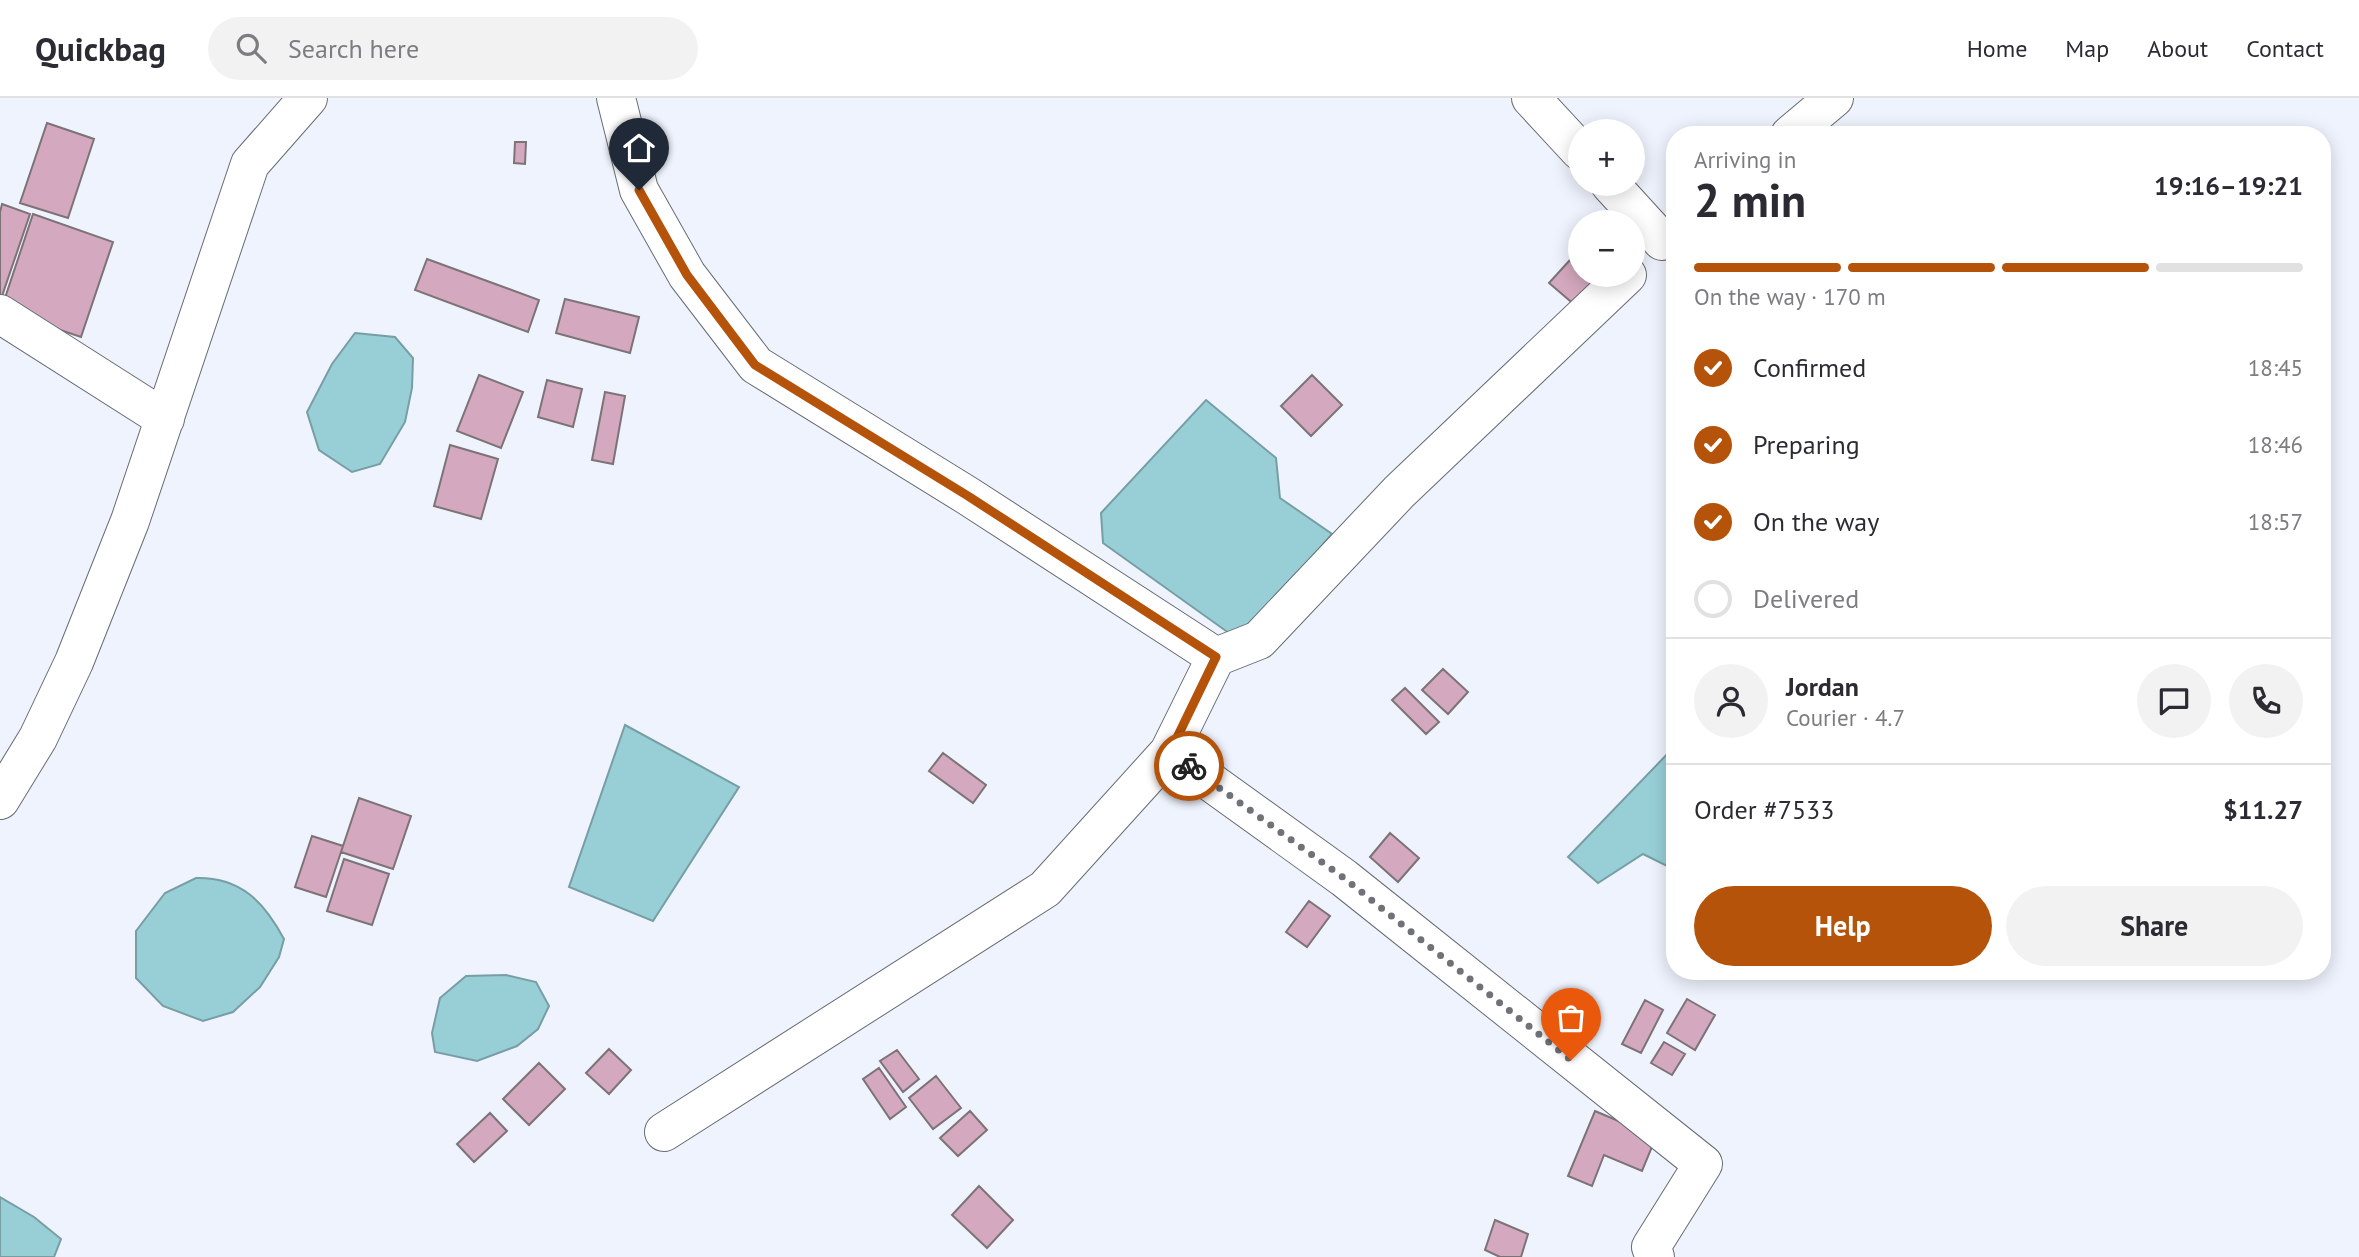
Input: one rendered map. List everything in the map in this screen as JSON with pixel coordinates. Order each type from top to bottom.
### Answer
[{"type":"street","points":[[0,800],[38,738],[74,662],[130,521],[250,164],[308,98]]},
{"type":"street","points":[[616,98],[639,190],[687,275],[755,365],[968,496],[1216,657]]},
{"type":"street","points":[[1531,98],[1568,138]]},
{"type":"street","points":[[1801,126],[1834,98]]},
{"type":"street","points":[[1624,196],[1666,233]]},
{"type":"street","points":[[1645,258],[1666,239]]},
{"type":"street","points":[[663,1132],[1045,889],[1170,752],[1216,657],[1259,640],[1399,492],[1614,287]]},
{"type":"street","points":[[0,314],[165,419]]},
{"type":"street","points":[[1170,752],[1344,878],[1703,1164],[1651,1247],[1655,1257]]},
{"type":"water","points":[[355,333],[395,337],[413,358],[412,388],[405,422],[380,464],[352,472],[319,450],[307,412],[332,364]]},
{"type":"water","points":[[1206,400],[1276,458],[1280,498],[1332,534],[1240,641],[1103,543],[1101,513]]},
{"type":"water","points":[[625,725],[739,787],[653,921],[569,887]]},
{"type":"water","points":[[1666,755],[1666,866],[1643,854],[1598,883],[1568,857]]},
{"type":"water","points":[[196,878],[226,882],[249,894],[268,914],[284,939],[279,957],[260,987],[233,1012],[203,1021],[163,1006],[136,978],[136,931],[165,893]]},
{"type":"water","points":[[506,975],[536,982],[549,1006],[538,1029],[517,1046],[477,1061],[435,1052],[432,1033],[440,998],[466,976]]},
{"type":"water","points":[[0,1197],[34,1217],[61,1239],[54,1257],[0,1257]]},
{"type":"building","points":[[47,123],[94,139],[68,218],[20,203]]},
{"type":"building","points":[[515,142],[526,142],[525,164],[514,163]]},
{"type":"building","points":[[2,204],[30,214],[2,296],[0,212]]},
{"type":"building","points":[[33,214],[113,242],[81,337],[1,310]]},
{"type":"building","points":[[427,259],[539,300],[528,332],[415,290]]},
{"type":"building","points":[[1568,262],[1568,287],[1593,287],[1576,306],[1549,283]]},
{"type":"building","points":[[565,299],[639,317],[630,353],[556,333]]},
{"type":"building","points":[[479,375],[523,392],[501,448],[457,431]]},
{"type":"building","points":[[1312,375],[1342,405],[1311,436],[1281,406]]},
{"type":"building","points":[[547,380],[582,389],[573,427],[538,417]]},
{"type":"building","points":[[605,392],[625,396],[613,464],[592,460]]},
{"type":"building","points":[[450,445],[498,459],[481,519],[434,506]]},
{"type":"building","points":[[1443,669],[1468,692],[1448,714],[1422,690]]},
{"type":"building","points":[[1405,688],[1439,722],[1426,734],[1392,700]]},
{"type":"building","points":[[943,753],[986,785],[973,803],[929,771]]},
{"type":"building","points":[[359,798],[411,816],[393,869],[341,852]]},
{"type":"building","points":[[1390,833],[1419,858],[1398,882],[1370,857]]},
{"type":"building","points":[[312,836],[343,846],[326,897],[295,887]]},
{"type":"building","points":[[344,859],[389,874],[372,925],[327,911]]},
{"type":"building","points":[[1309,901],[1330,916],[1307,947],[1286,932]]},
{"type":"building","points":[[1687,999],[1715,1015],[1695,1050],[1667,1033]]},
{"type":"building","points":[[1645,1000],[1663,1010],[1641,1053],[1622,1044]]},
{"type":"building","points":[[1664,1042],[1685,1054],[1672,1075],[1651,1063]]},
{"type":"building","points":[[609,1049],[631,1070],[609,1094],[586,1073]]},
{"type":"building","points":[[897,1050],[919,1079],[903,1092],[880,1061]]},
{"type":"building","points":[[539,1063],[565,1089],[529,1125],[503,1099]]},
{"type":"building","points":[[879,1068],[906,1107],[890,1119],[863,1079]]},
{"type":"building","points":[[936,1076],[961,1108],[933,1129],[909,1098]]},
{"type":"building","points":[[970,1111],[987,1130],[958,1156],[940,1138]]},
{"type":"building","points":[[1595,1111],[1656,1137],[1642,1171],[1604,1155],[1592,1186],[1568,1176]]},
{"type":"building","points":[[490,1113],[507,1131],[474,1162],[457,1144]]},
{"type":"building","points":[[979,1186],[1013,1220],[987,1248],[952,1215]]},
{"type":"building","points":[[1495,1220],[1528,1234],[1521,1257],[1500,1257],[1485,1250]]},
{"type":"way so far","points":[[1189,766],[1344,878],[1571,1060]]},
{"type":"route","points":[[639,190],[687,275],[755,365],[968,496],[1216,657],[1170,752],[1189,766]]}]
